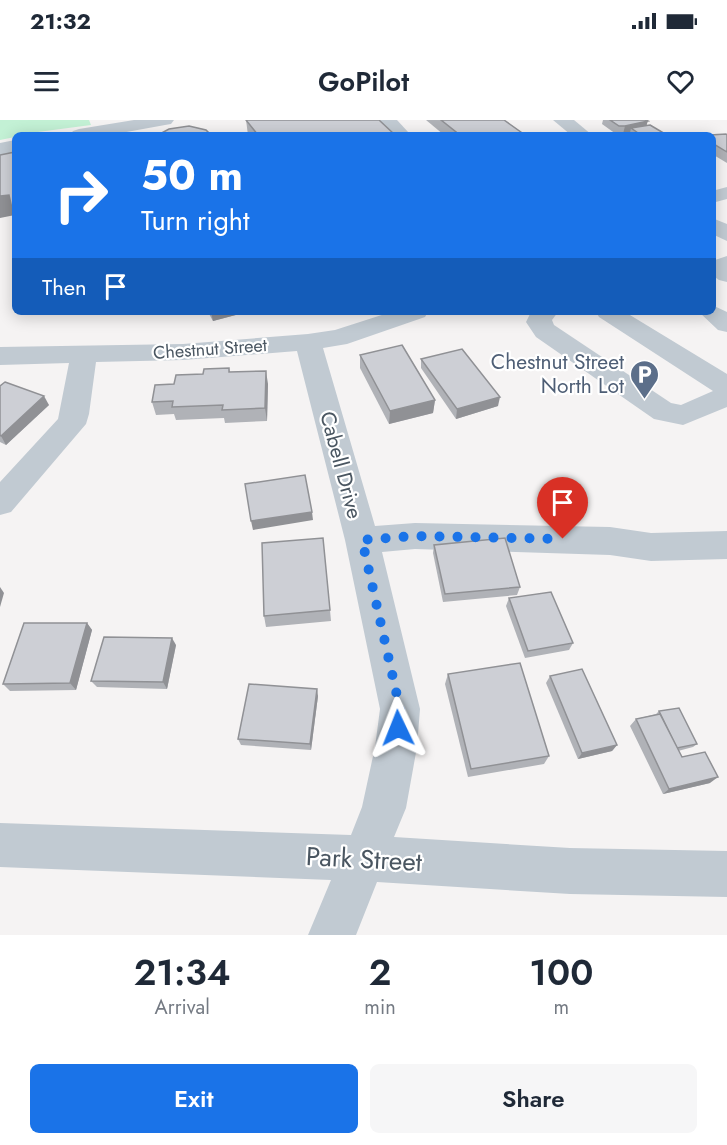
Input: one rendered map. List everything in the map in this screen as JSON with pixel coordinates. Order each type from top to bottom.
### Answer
[{"type":"street","points":[[96,132],[165,120]]},
{"type":"street","points":[[562,120],[579,132]]},
{"type":"street","name":"Chestnut Street","points":[[11,356],[183,352],[309,342],[338,338],[407,315]]},
{"type":"street","points":[[542,315],[539,322],[545,331],[664,412],[683,415],[727,396]]},
{"type":"street","points":[[613,315],[727,387]]},
{"type":"street","name":"Cabell Drive","points":[[309,342],[362,540],[400,709],[396,747],[384,808],[332,935]]},
{"type":"street","points":[[0,503],[71,424],[75,414],[84,355]]},
{"type":"street","points":[[0,379],[11,356]]},
{"type":"street","points":[[362,540],[426,536],[610,541],[651,547],[727,545]]},
{"type":"street","name":"Park Street","points":[[0,845],[363,858],[570,871],[727,874]]},
{"type":"green space","points":[[0,120],[89,120],[91,125],[38,132],[12,132],[12,138],[0,140]]},
{"type":"building","points":[[246,120],[379,120],[392,132],[256,132]]},
{"type":"building","points":[[441,120],[504,120],[521,132],[456,132]]},
{"type":"building","points":[[610,120],[646,120],[648,121],[619,126]]},
{"type":"building","points":[[650,125],[662,132],[637,132],[631,128]]},
{"type":"building","points":[[189,126],[208,132],[164,132]]},
{"type":"building","points":[[716,135],[727,135],[727,152],[716,145]]},
{"type":"building","points":[[12,153],[12,208],[9,195],[0,196],[0,155]]},
{"type":"building","points":[[402,345],[435,400],[390,411],[360,355]]},
{"type":"building","points":[[462,349],[500,397],[457,409],[421,359]]},
{"type":"building","points":[[229,368],[229,372],[266,371],[265,408],[222,410],[223,405],[172,407],[173,401],[152,402],[155,385],[174,384],[176,375],[203,374],[204,369]]},
{"type":"building","points":[[5,382],[44,396],[1,436],[0,386]]},
{"type":"building","points":[[305,475],[312,512],[251,521],[245,484]]},
{"type":"building","points":[[323,538],[330,610],[264,616],[262,543]]},
{"type":"building","points":[[505,538],[520,587],[445,594],[434,545]]},
{"type":"building","points":[[551,592],[573,643],[528,651],[509,598]]},
{"type":"building","points":[[24,623],[87,623],[70,683],[3,684]]},
{"type":"building","points":[[104,637],[172,638],[163,682],[91,681]]},
{"type":"building","points":[[520,663],[549,756],[471,769],[448,674]]},
{"type":"building","points":[[582,669],[617,745],[582,753],[550,676]]},
{"type":"building","points":[[249,684],[317,689],[310,744],[238,739]]},
{"type":"building","points":[[679,708],[697,744],[677,748],[659,711]]},
{"type":"building","points":[[660,714],[682,757],[705,752],[718,777],[669,789],[636,719]]},
{"type":"place","name":"Chestnut Street North Lot","points":[[645,400]]},
{"type":"route","points":[[398,728],[400,709],[362,540],[415,536],[563,539]]}]
